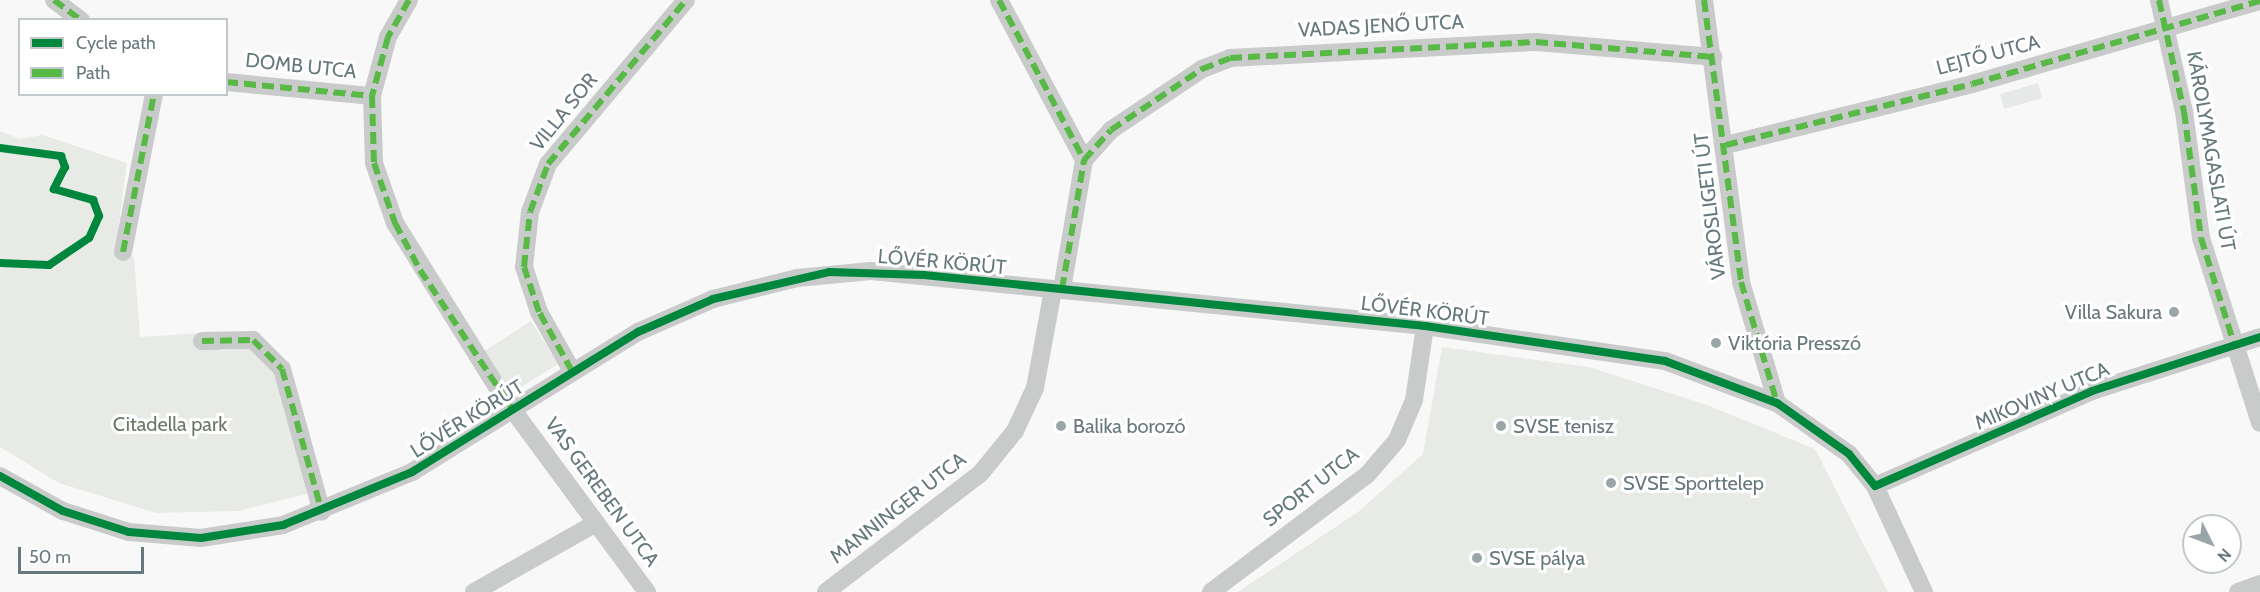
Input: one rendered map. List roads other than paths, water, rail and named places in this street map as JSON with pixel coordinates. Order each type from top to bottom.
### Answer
[{"type":"street","points":[[54,0],[78,18]]},
{"type":"street","name":"VAS GEREBEN UTCA","points":[[409,0],[388,37],[372,96],[374,163],[395,223],[513,410],[647,592]]},
{"type":"street","name":"VILLA SOR","points":[[572,371],[539,312],[524,267],[530,212],[548,164],[686,0]]},
{"type":"street","points":[[999,0],[1084,160],[1057,289]]},
{"type":"street","name":"VÁROSLIGETI ÚT","points":[[1704,0],[1726,145],[1741,282],[1777,403]]},
{"type":"street","name":"KÁROLYMAGASLATI ÚT","points":[[2159,0],[2201,238],[2260,423]]},
{"type":"street","name":"LEJTŐ UTCA","points":[[1726,145],[2165,31],[2260,1]]},
{"type":"street","name":"VADAS JENŐ UTCA","points":[[1084,160],[1111,130],[1202,69],[1230,58],[1536,42],[1713,57]]},
{"type":"street","name":"DOMB UTCA","points":[[228,82],[372,96]]},
{"type":"street","points":[[123,252],[154,96]]},
{"type":"street","name":"LŐVÉR KÖRÚT","points":[[0,476],[63,511],[161,537],[245,533],[322,512],[412,472],[638,332],[713,299],[797,278],[871,271],[1425,326],[1665,362],[1777,403],[1849,454],[1875,486],[1922,591]]},
{"type":"street","name":"MANNINGER UTCA","points":[[825,592],[980,474],[1015,431],[1035,388],[1057,289]]},
{"type":"street","name":"SPORT UTCA","points":[[1211,592],[1366,475],[1397,440],[1414,400],[1425,326]]},
{"type":"street","name":"MIKOVINY UTCA","points":[[1875,486],[2092,391],[2260,337]]},
{"type":"street","points":[[202,341],[253,340],[282,369],[322,512]]},
{"type":"street","points":[[474,592],[596,523]]},
{"type":"street","points":[[2238,592],[2260,584]]},
{"type":"place","name":"Villa Sakura","points":[[2174,312]]},
{"type":"place","name":"Viktória Presszó","points":[[1716,343]]},
{"type":"place","name":"Balika borozó","points":[[1061,426]]},
{"type":"place","name":"SVSE tenisz","points":[[1501,426]]},
{"type":"place","name":"SVSE Sporttelep","points":[[1611,483]]},
{"type":"place","name":"SVSE pálya","points":[[1477,558]]},
{"type":"park label","name":"Citadella park","points":[[170,424]]}]
